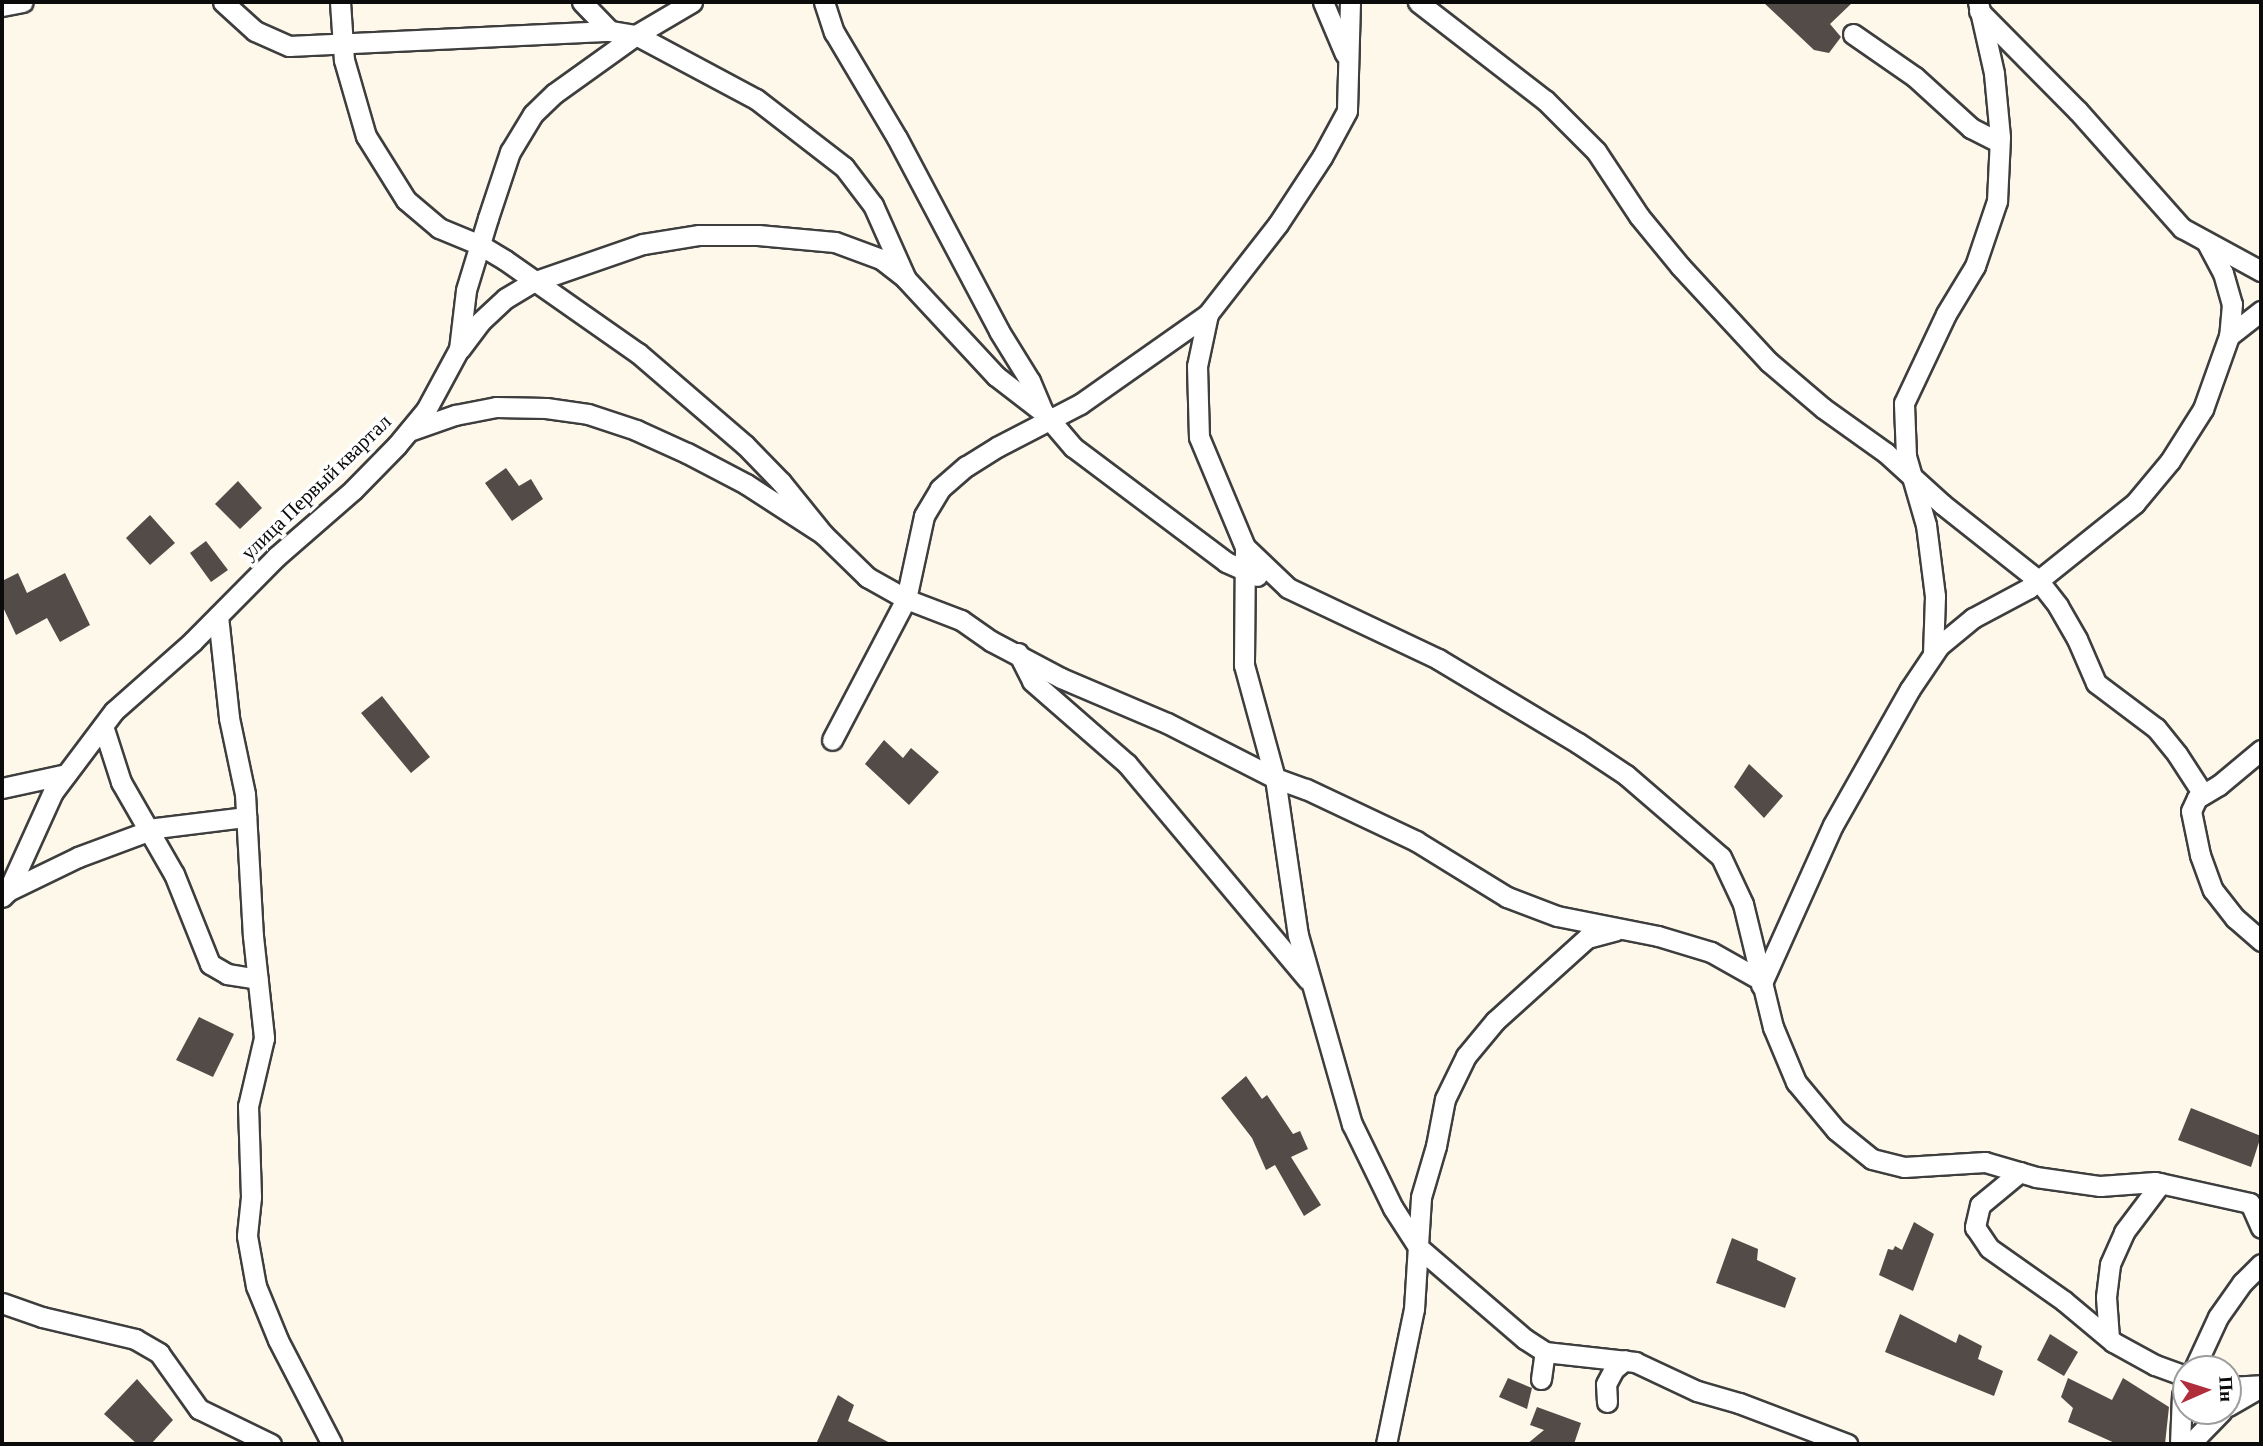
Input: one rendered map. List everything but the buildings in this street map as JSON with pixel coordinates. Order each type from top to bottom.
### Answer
[{"type":"street","points":[[2,6],[23,2]]},
{"type":"street","points":[[223,2],[255,31],[289,46],[343,46],[610,31],[636,35],[755,99],[844,167],[873,205],[905,278]]},
{"type":"street","points":[[340,2],[344,60],[366,136],[406,200],[439,229],[480,245],[638,353],[699,403],[782,482],[823,534],[867,577],[906,599],[961,620],[991,640],[1061,678],[1215,745],[1275,778],[1306,789],[1416,841],[1507,897],[1557,916],[1658,936],[1711,952],[1760,982]]},
{"type":"street","points":[[582,2],[610,31]]},
{"type":"street","name":"улица Первый квартал","points":[[5,894],[53,792],[114,711],[218,616],[276,557],[353,490],[426,410],[459,349],[466,290],[480,245],[510,152],[533,114],[555,93],[636,35],[691,2]]},
{"type":"street","points":[[824,2],[834,32],[897,138],[1047,417]]},
{"type":"street","points":[[1323,2],[1348,62]]},
{"type":"street","points":[[832,740],[906,599],[924,516],[940,489],[977,459],[1047,417],[1090,398],[1208,314],[1278,224],[1322,157],[1347,111],[1350,2]]},
{"type":"street","points":[[1418,2],[1545,100],[1596,151],[1639,216],[1680,266],[1769,362],[2038,580],[2058,606],[2077,639],[2096,683],[2156,729],[2177,754],[2203,794]]},
{"type":"street","points":[[1933,654],[1935,596],[1926,525],[1906,456],[1904,403],[1946,314],[1975,266],[1997,201],[1999,142],[1994,73],[1976,5]]},
{"type":"street","points":[[1976,5],[2078,110],[2182,228],[2261,271]]},
{"type":"street","points":[[1853,33],[1915,77],[1971,128],[1999,142]]},
{"type":"street","points":[[459,349],[480,322],[506,298],[533,282],[643,244],[699,235],[758,235],[835,242],[881,259],[905,278],[996,376],[1047,417],[1073,447],[1226,562],[1437,659],[1626,775],[1721,857],[1743,904],[1773,1027],[1796,1082],[1836,1130],[1872,1159],[1904,1167],[1985,1162],[2020,1172],[2100,1186],[2161,1183],[2257,1198],[2261,1228]]},
{"type":"street","points":[[1760,982],[1833,825],[1910,689],[1939,646],[1973,618],[2038,580],[2135,503],[2169,461],[2203,410],[2229,337],[2232,304],[2223,273],[2207,242]]},
{"type":"street","points":[[2229,337],[2261,311]]},
{"type":"street","points":[[1208,314],[1197,366],[1199,437],[1245,547],[1247,573],[1244,665],[1275,778],[1290,896],[1352,1124],[1393,1208],[1418,1247],[1525,1339],[1545,1352],[1635,1362],[1698,1391],[1739,1403],[1847,1444]]},
{"type":"street","points":[[408,432],[455,415],[496,407],[546,408],[588,414],[636,430],[687,453],[746,484],[823,534]]},
{"type":"street","points":[[1245,547],[1288,589]]},
{"type":"street","points":[[218,616],[229,718],[246,817],[264,1038],[248,1107],[251,1197],[247,1236],[257,1286],[278,1340],[332,1444]]},
{"type":"street","points":[[1018,653],[1032,681],[1127,764],[1313,986]]},
{"type":"street","points":[[103,726],[121,782],[174,874],[210,964],[227,974],[258,979]]},
{"type":"street","points":[[2261,750],[2197,798],[2191,811],[2200,855],[2213,890],[2235,918],[2261,941]]},
{"type":"street","points":[[2,788],[66,775]]},
{"type":"street","points":[[5,894],[78,857],[151,830],[186,822],[246,817]]},
{"type":"street","points":[[1386,1444],[1414,1309],[1421,1197],[1437,1146],[1445,1099],[1466,1056],[1495,1021],[1563,957],[1587,939],[1620,928]]},
{"type":"street","points":[[2020,1172],[1980,1205],[1975,1227],[1989,1248],[2064,1301],[2109,1338],[2155,1366],[2172,1371]]},
{"type":"street","points":[[2109,1338],[2106,1297],[2110,1264],[2124,1232],[2161,1183]]},
{"type":"street","points":[[2200,1355],[2218,1317],[2242,1283],[2260,1271]]},
{"type":"street","points":[[2,1303],[41,1317],[135,1339],[159,1353],[199,1409],[271,1444]]},
{"type":"street","points":[[1541,1379],[1545,1352]]},
{"type":"street","points":[[1607,1402],[1606,1384],[1614,1369],[1625,1360]]},
{"type":"street","points":[[2242,1387],[2261,1386]]},
{"type":"street","points":[[2242,1398],[2261,1386]]},
{"type":"street","points":[[2186,1425],[2189,1443]]},
{"type":"street","points":[[2189,1443],[2208,1425]]}]
